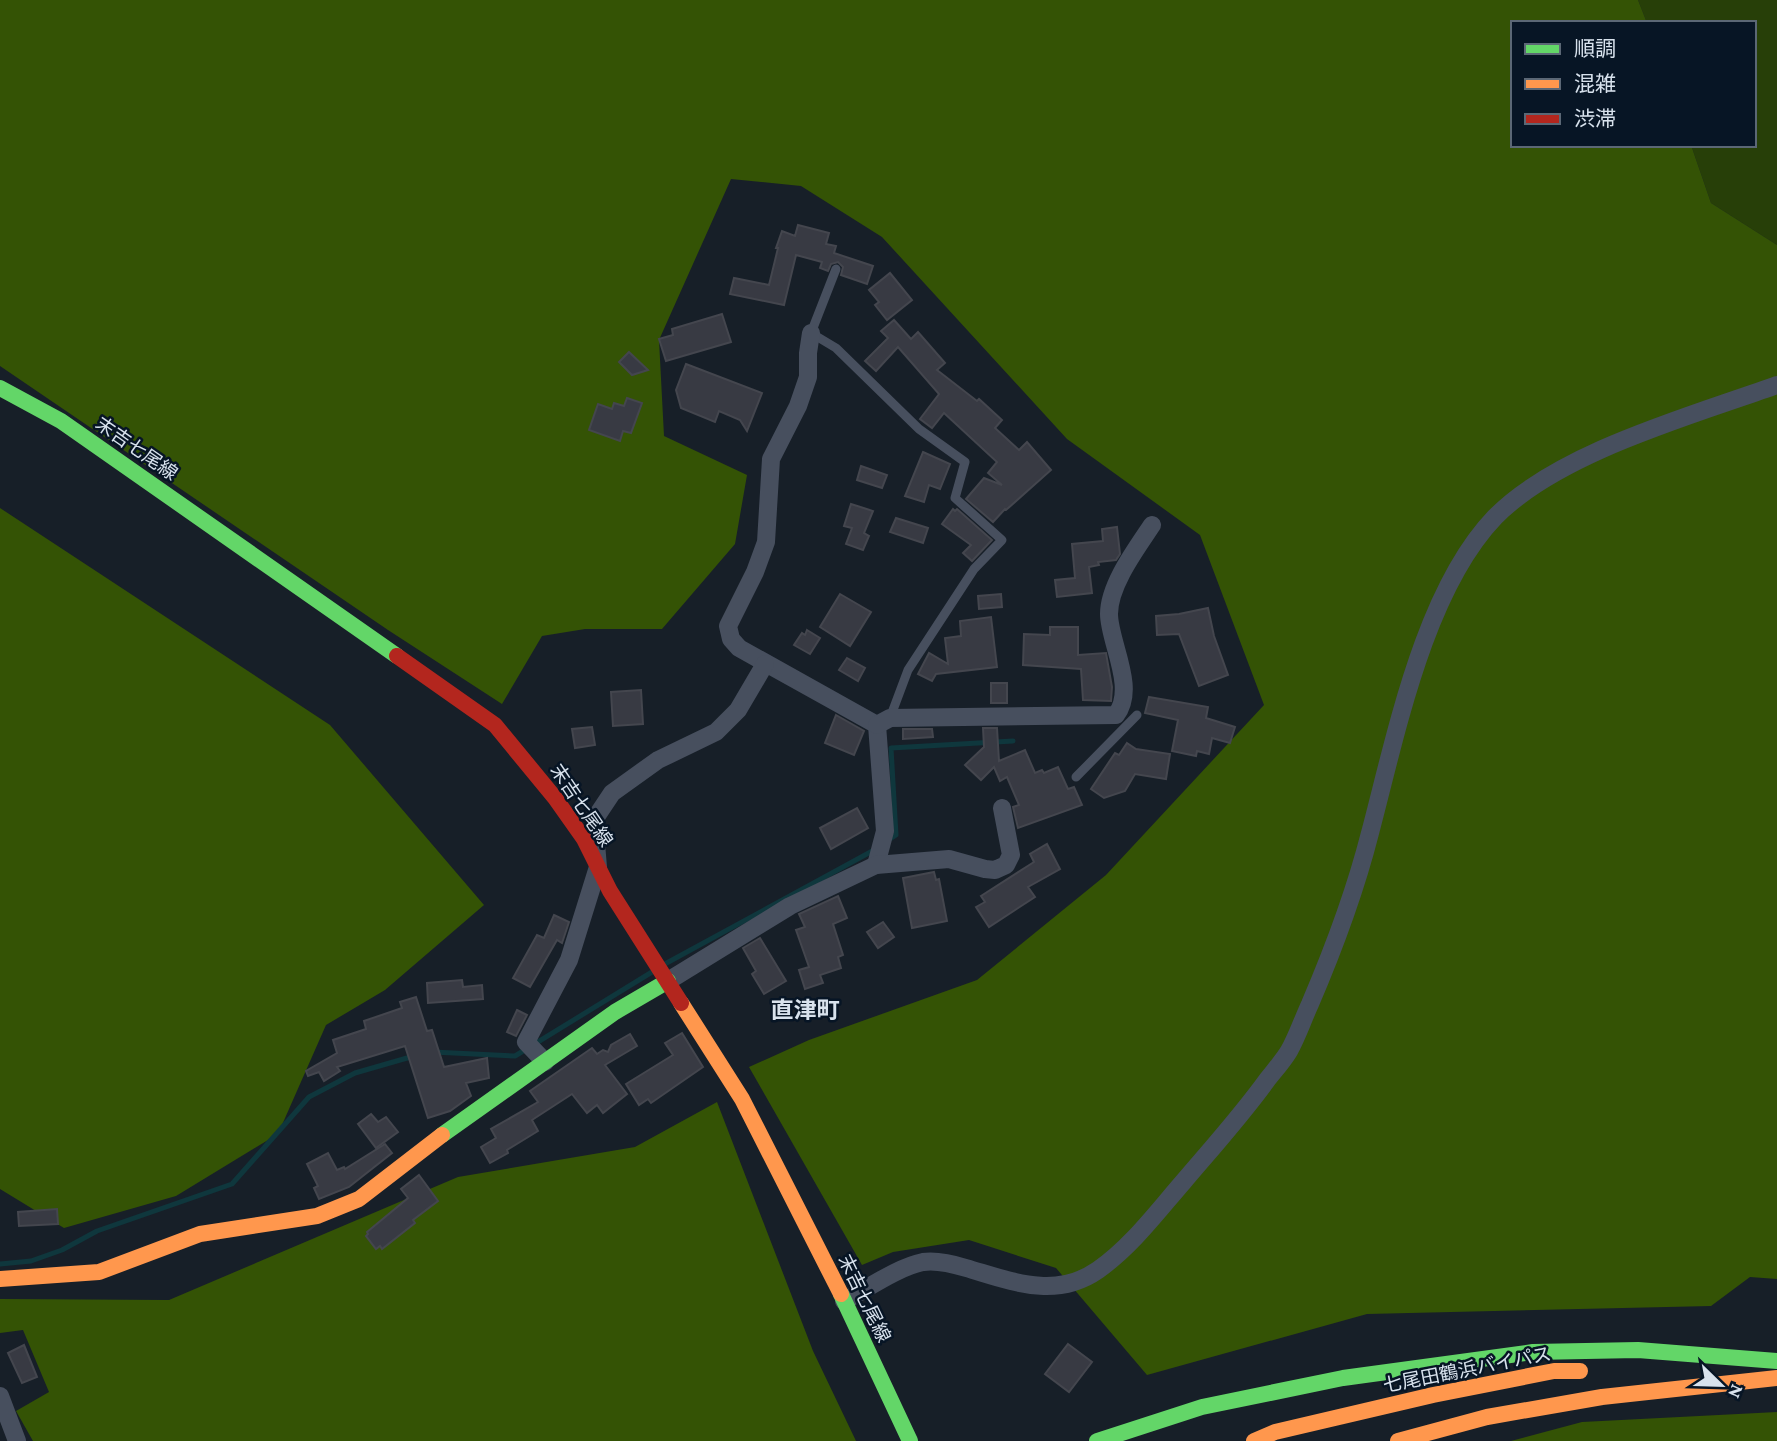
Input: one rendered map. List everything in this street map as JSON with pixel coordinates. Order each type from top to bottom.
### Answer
[{"type":"main road","name":"末吉七尾線","points":[[0,388],[61,421],[495,725],[555,798],[584,839],[610,891],[742,1099],[844,1301],[909,1441]]},
{"type":"main road","points":[[0,1279],[99,1272],[200,1234],[317,1216],[359,1199],[419,1151],[615,1012],[668,981]]},
{"type":"main road","points":[[1097,1441],[1202,1407],[1343,1378],[1533,1352],[1638,1350],[1777,1361]]},
{"type":"main road","points":[[1681,1370],[1777,1369]]},
{"type":"main road","name":"七尾田鶴浜バイパス","points":[[1254,1441],[1275,1432],[1433,1395],[1554,1371],[1592,1371]]},
{"type":"main road","points":[[1398,1441],[1487,1417],[1577,1402],[1777,1378]]},
{"type":"street","points":[[811,333],[808,377],[798,406],[771,459],[766,542],[755,572],[728,626],[734,644],[765,664],[884,721],[1116,715],[1122,706],[1121,666],[1109,615],[1112,594],[1130,558],[1152,526]]},
{"type":"street","points":[[844,1301],[923,1262],[949,1263],[1014,1282],[1052,1288],[1077,1283],[1100,1269],[1134,1238],[1248,1107],[1289,1051],[1336,944],[1369,838],[1417,660],[1454,574],[1470,548],[1514,500],[1566,466],[1628,439],[1777,385]]},
{"type":"street","points":[[545,1062],[526,1042],[569,960],[598,867],[594,820],[612,793],[658,760],[716,732],[738,710],[765,664]]},
{"type":"street","points":[[876,865],[885,831],[884,721]]},
{"type":"street","points":[[668,981],[790,906],[876,865],[949,859],[995,870],[1006,865],[1011,855],[1002,808]]},
{"type":"street","points":[[0,1396],[17,1441]]},
{"type":"lane","points":[[836,269],[811,333],[836,348],[919,429],[965,462],[955,498],[1002,540],[974,569],[908,670],[884,721]]},
{"type":"lane","points":[[1076,777],[1137,715],[1116,715]]},
{"type":"green space","points":[[0,0],[1638,0],[1646,21],[1511,21],[1511,147],[1692,147],[1711,203],[1777,245],[1777,1279],[1750,1277],[1711,1306],[1367,1314],[1147,1375],[1056,1268],[969,1240],[893,1252],[862,1265],[749,1067],[809,1040],[977,980],[1106,875],[1264,705],[1200,535],[1067,439],[882,237],[801,186],[731,179],[659,340],[664,436],[747,475],[735,544],[662,629],[585,629],[542,636],[502,704],[388,630],[0,366]]},
{"type":"green space","points":[[1638,0],[1777,0],[1777,245],[1711,203],[1692,147],[1756,147],[1756,21],[1646,21]]},
{"type":"green space","points":[[0,508],[330,725],[484,905],[385,990],[326,1025],[278,1134],[176,1196],[64,1228],[0,1189]]},
{"type":"green space","points":[[717,1102],[813,1351],[856,1441],[33,1441],[16,1411],[49,1392],[23,1330],[0,1333],[0,1299],[169,1300],[458,1177],[635,1147]]},
{"type":"green space","points":[[1777,1412],[1777,1441],[1511,1441],[1582,1422]]},
{"type":"building","points":[[798,225],[829,233],[826,244],[836,246],[834,253],[873,266],[867,284],[841,275],[843,267],[838,262],[831,264],[828,271],[820,268],[822,262],[796,255],[784,305],[730,294],[734,278],[769,285],[782,231],[795,236]]},
{"type":"building","points":[[890,273],[912,300],[887,320],[875,305],[879,302],[869,290]]},
{"type":"building","points":[[722,314],[731,342],[666,361],[659,339],[673,335],[672,329]]},
{"type":"building","points":[[894,320],[911,339],[918,332],[945,363],[937,370],[977,401],[979,399],[1002,420],[995,428],[1019,450],[1027,442],[1051,470],[993,522],[966,499],[984,478],[1002,485],[988,473],[997,462],[944,413],[932,428],[920,419],[939,394],[898,347],[876,371],[865,361],[888,338],[881,331]]},
{"type":"building","points":[[629,352],[648,370],[632,375],[619,362]]},
{"type":"building","points":[[686,364],[762,393],[747,431],[740,420],[719,411],[715,422],[681,408],[676,390]]},
{"type":"building","points":[[627,398],[642,403],[631,433],[623,431],[620,441],[589,430],[598,404],[612,409],[614,403],[624,406]]},
{"type":"building","points":[[923,452],[950,464],[940,489],[929,485],[924,502],[905,496]]},
{"type":"building","points":[[861,466],[887,475],[882,488],[857,480]]},
{"type":"building","points":[[851,504],[873,511],[864,533],[869,536],[863,550],[846,544],[852,528],[844,526]]},
{"type":"building","points":[[953,509],[957,509],[992,540],[972,561],[963,553],[971,545],[942,524]]},
{"type":"building","points":[[896,518],[928,528],[923,543],[890,532]]},
{"type":"building","points":[[1117,527],[1120,554],[1116,560],[1098,562],[1099,565],[1089,567],[1092,593],[1057,597],[1055,580],[1075,578],[1072,544],[1103,541],[1102,529]]},
{"type":"building","points":[[840,594],[871,612],[850,646],[820,627]]},
{"type":"building","points":[[1001,594],[1002,607],[979,609],[978,596]]},
{"type":"building","points":[[1208,608],[1214,636],[1228,675],[1199,686],[1179,634],[1157,635],[1156,616]]},
{"type":"building","points":[[991,617],[997,667],[936,674],[932,681],[918,674],[929,653],[948,664],[945,638],[961,636],[960,621]]},
{"type":"building","points":[[1050,627],[1078,627],[1078,655],[1106,653],[1112,687],[1111,701],[1083,700],[1081,669],[1023,665],[1024,634],[1050,635]]},
{"type":"building","points":[[807,630],[820,638],[810,654],[794,645]]},
{"type":"building","points":[[847,658],[865,668],[858,681],[839,670]]},
{"type":"building","points":[[991,683],[1007,683],[1007,703],[991,703]]},
{"type":"building","points":[[641,690],[643,724],[613,726],[611,692]]},
{"type":"building","points":[[1149,697],[1208,707],[1206,718],[1235,727],[1230,743],[1212,738],[1209,754],[1197,751],[1196,756],[1172,751],[1178,720],[1145,713]]},
{"type":"building","points":[[836,715],[864,731],[854,755],[825,743]]},
{"type":"building","points":[[592,727],[595,745],[575,748],[572,729]]},
{"type":"building","points":[[983,728],[997,728],[999,761],[1025,750],[1035,773],[1042,770],[1044,773],[1058,767],[1068,789],[1074,787],[1082,805],[1018,828],[1013,807],[1019,805],[1007,777],[1000,781],[994,767],[981,780],[965,765],[984,747]]},
{"type":"building","points":[[903,729],[932,729],[933,737],[903,739]]},
{"type":"building","points":[[1127,743],[1136,749],[1170,754],[1166,779],[1135,774],[1125,791],[1104,798],[1091,789],[1115,753],[1119,755]]},
{"type":"building","points":[[857,808],[868,828],[831,849],[820,828]]},
{"type":"building","points":[[1047,844],[1060,869],[1028,887],[1035,897],[989,927],[976,907],[985,902],[981,896],[1034,862],[1030,854]]},
{"type":"building","points":[[934,872],[936,880],[939,879],[947,921],[912,928],[903,878]]},
{"type":"building","points":[[838,896],[847,918],[833,924],[843,955],[838,957],[841,968],[820,975],[823,983],[805,989],[799,970],[809,967],[796,930],[805,927],[799,914]]},
{"type":"building","points":[[554,915],[569,922],[562,943],[557,940],[530,987],[513,978],[537,935],[544,938]]},
{"type":"building","points":[[883,922],[894,937],[878,948],[867,932]]},
{"type":"building","points":[[760,938],[786,981],[764,994],[752,974],[756,971],[743,948]]},
{"type":"building","points":[[462,980],[463,987],[482,985],[483,999],[428,1003],[427,983]]},
{"type":"building","points":[[416,997],[427,1031],[432,1030],[444,1067],[487,1058],[489,1078],[466,1083],[471,1096],[450,1111],[428,1118],[405,1046],[337,1067],[340,1071],[324,1081],[319,1072],[308,1076],[306,1071],[337,1053],[333,1040],[366,1029],[364,1021],[402,1008],[400,1002]]},
{"type":"building","points":[[517,1010],[527,1015],[516,1036],[507,1032]]},
{"type":"building","points":[[682,1033],[703,1067],[651,1103],[648,1099],[639,1105],[626,1084],[673,1055],[665,1043]]},
{"type":"building","points":[[630,1034],[637,1046],[605,1065],[627,1094],[603,1113],[597,1105],[587,1113],[572,1094],[532,1120],[538,1131],[490,1163],[481,1147],[496,1138],[491,1129],[538,1102],[530,1091],[592,1048],[597,1054],[603,1050],[608,1052],[611,1045]]},
{"type":"building","points":[[371,1114],[378,1122],[386,1117],[398,1132],[376,1148],[358,1124]]},
{"type":"building","points":[[385,1144],[392,1153],[349,1187],[319,1199],[314,1188],[318,1186],[307,1164],[328,1153],[337,1170],[344,1167],[345,1169]]},
{"type":"building","points":[[419,1175],[438,1201],[382,1249],[380,1246],[376,1249],[366,1236],[367,1232],[408,1198],[401,1189]]},
{"type":"building","points":[[57,1209],[58,1224],[19,1226],[18,1212]]},
{"type":"building","points":[[1068,1344],[1092,1362],[1069,1392],[1045,1374]]},
{"type":"building","points":[[24,1345],[37,1377],[22,1383],[8,1353]]},
{"type":"waterway","points":[[887,841],[896,835],[891,748],[1013,741]]},
{"type":"waterway","points":[[663,965],[876,849]]},
{"type":"waterway","points":[[433,1052],[515,1056],[652,972]]},
{"type":"waterway","points":[[0,1264],[31,1261],[62,1250],[97,1231],[232,1184],[309,1097],[355,1073],[414,1056]]},
{"type":"traffic: fast","points":[[0,388],[61,421],[397,656]]},
{"type":"traffic: fast","points":[[442,1135],[615,1012],[668,981]]},
{"type":"traffic: fast","points":[[841,1294],[910,1441]]},
{"type":"traffic: fast","points":[[1097,1441],[1202,1407],[1343,1378],[1533,1352],[1638,1350],[1777,1361]]},
{"type":"traffic: slow","points":[[681,1003],[742,1099],[841,1294]]},
{"type":"traffic: slow","points":[[0,1279],[99,1272],[200,1234],[317,1216],[359,1199],[442,1135]]},
{"type":"traffic: slow","points":[[1254,1441],[1275,1432],[1433,1395],[1554,1371],[1580,1371]]},
{"type":"traffic: slow","points":[[1398,1441],[1487,1417],[1602,1397],[1777,1378]]},
{"type":"traffic: jam","points":[[397,656],[495,725],[555,798],[584,839],[610,891],[681,1003]]},
{"type":"district","name":"直津町","points":[[805,1010]]}]
